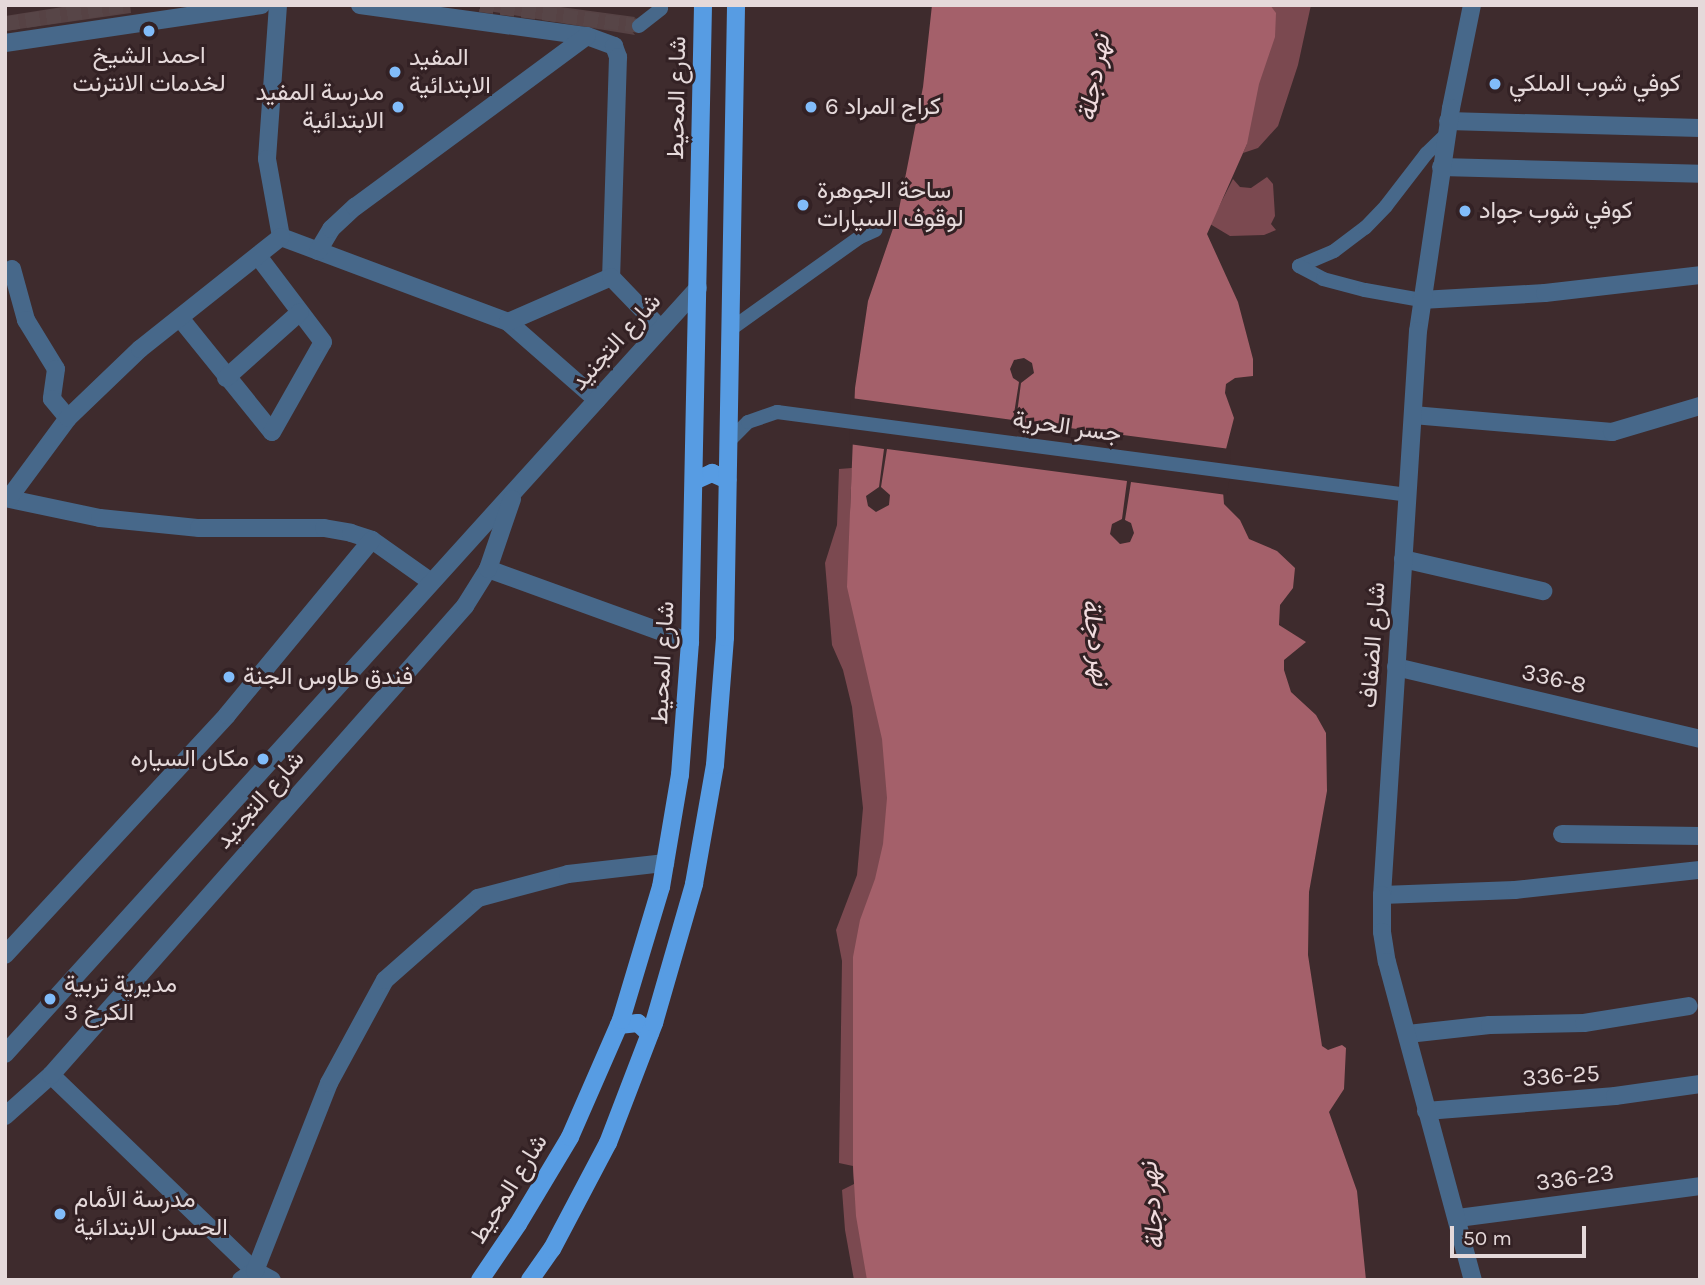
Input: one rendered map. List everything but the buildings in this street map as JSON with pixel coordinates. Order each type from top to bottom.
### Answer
[{"type":"main road","name":"شارع المحيط","points":[[480,1280],[518,1224],[570,1137],[619,1025],[665,863],[681,775],[690,642],[703,5]]},
{"type":"main road","points":[[530,1280],[552,1249],[608,1143],[650,1034],[694,884],[715,765],[725,637],[736,5]]},
{"type":"main road","points":[[695,437],[710,445],[729,439]]},
{"type":"main road","points":[[694,481],[712,473],[728,480]]},
{"type":"main road","points":[[630,990],[642,1001],[661,1000]]},
{"type":"main road","points":[[619,1025],[638,1023],[650,1034]]},
{"type":"street","points":[[5,43],[261,5]]},
{"type":"street","points":[[278,5],[267,159],[281,237]]},
{"type":"street","points":[[360,5],[587,36],[610,43],[618,57],[611,276],[661,329]]},
{"type":"street","name":"شارع الضفاف","points":[[1472,5],[1447,128],[1421,300],[1396,667],[1382,932],[1387,962],[1473,1280]]},
{"type":"street","points":[[639,26],[661,9]]},
{"type":"street","points":[[317,251],[331,229],[355,207],[587,36]]},
{"type":"street","points":[[1700,128],[1447,128],[1387,206],[1365,228],[1334,251],[1299,266],[1323,279],[1421,300],[1545,293],[1700,275]]},
{"type":"street","points":[[1441,167],[1700,174]]},
{"type":"street","points":[[731,329],[860,237],[876,230]]},
{"type":"street","points":[[281,237],[508,322],[597,400]]},
{"type":"street","points":[[281,237],[140,349],[68,418],[7,498],[100,518],[200,528],[324,528],[372,540],[431,582]]},
{"type":"street","points":[[180,318],[272,432],[323,342],[258,256]]},
{"type":"street","points":[[12,269],[26,320],[56,369],[52,399],[68,418]]},
{"type":"street","points":[[508,322],[611,276]]},
{"type":"street","name":"شارع التجنيد","points":[[7,1051],[698,288]]},
{"type":"street","points":[[226,378],[300,312]]},
{"type":"street","points":[[1413,415],[1612,432],[1700,406]]},
{"type":"street","name":"جسر الحرية","points":[[729,439],[748,422],[777,412],[1408,495]]},
{"type":"street","name":"شارع التجنيد","points":[[5,1116],[51,1075],[465,606],[488,569],[514,492]]},
{"type":"street","points":[[5,955],[228,715],[372,540]]},
{"type":"street","points":[[1403,559],[1544,591]]},
{"type":"street","points":[[488,569],[690,642]]},
{"type":"street","name":"336-8","points":[[1396,667],[1700,739]]},
{"type":"street","points":[[1562,834],[1700,836]]},
{"type":"street","points":[[248,1275],[329,1083],[385,980],[478,898],[568,874],[665,863]]},
{"type":"street","points":[[1382,895],[1515,890],[1700,870]]},
{"type":"street","points":[[1408,1034],[1490,1025],[1584,1023],[1689,1006]]},
{"type":"street","points":[[51,1075],[248,1275],[272,1280]]},
{"type":"street","name":"336-25","points":[[1426,1111],[1615,1096],[1700,1084]]},
{"type":"street","name":"336-23","points":[[1458,1218],[1700,1186]]},
{"type":"shaded area","points":[[1228,5],[1311,5],[1298,65],[1278,126],[1258,148],[1243,153],[1247,144]]},
{"type":"shaded area","points":[[1267,177],[1273,184],[1275,216],[1271,224],[1276,230],[1264,235],[1230,236],[1210,224],[1233,179],[1240,187],[1251,188]]},
{"type":"shaded area","points":[[852,468],[850,508],[890,720],[898,1280],[854,1280],[845,1230],[842,1190],[854,1184],[853,1166],[839,1163],[842,961],[836,930],[857,875],[863,808],[852,707],[843,670],[832,645],[825,563],[837,525],[839,469]]},
{"type":"water","name":"نهر دجلة","points":[[932,5],[1270,5],[1276,13],[1275,37],[1259,84],[1247,144],[1207,234],[1238,302],[1253,359],[1253,376],[1235,378],[1226,384],[1225,393],[1234,418],[1225,453],[1223,491],[1224,504],[1240,520],[1249,539],[1277,551],[1295,568],[1293,588],[1280,605],[1279,625],[1306,642],[1284,660],[1284,670],[1291,692],[1316,715],[1326,733],[1327,791],[1309,892],[1308,955],[1322,1046],[1328,1050],[1342,1045],[1346,1048],[1344,1089],[1329,1112],[1357,1191],[1366,1280],[867,1280],[856,1216],[853,1166],[853,957],[860,920],[875,879],[883,844],[887,798],[882,739],[847,587],[855,388],[868,301],[898,214],[923,87]]},
{"type":"pier","points":[[1024,358],[1032,363],[1034,373],[1021,383],[1016,421],[1230,449],[1231,469],[1227,495],[1131,482],[1125,520],[1131,523],[1134,533],[1130,542],[1120,544],[1110,534],[1112,524],[1122,519],[1127,481],[887,449],[881,487],[890,495],[889,505],[876,512],[868,506],[866,496],[879,487],[884,449],[849,444],[851,398],[1013,420],[1019,382],[1013,378],[1010,369],[1014,360]]},
{"type":"tunnel","points":[[5,24],[127,5]]},
{"type":"tunnel","points":[[480,5],[639,26]]},
{"type":"place","name":"احمد الشيخ لخدمات الانترنت","points":[[149,31]]},
{"type":"place","name":"المفيد الابتدائية","points":[[395,72]]},
{"type":"place","name":"كوفي شوب الملكي","points":[[1495,84]]},
{"type":"place","name":"مدرسة المفيد الابتدائية","points":[[398,107]]},
{"type":"place","name":"كراج المراد 6","points":[[811,107]]},
{"type":"place","name":"ساحة الجوهرة لوقوف السيارات","points":[[803,205]]},
{"type":"place","name":"كوفي شوب جواد","points":[[1465,211]]},
{"type":"place","name":"فندق طاوس الجنة","points":[[229,677]]},
{"type":"place","name":"مكان السياره","points":[[263,759]]},
{"type":"place","name":"مديرية تربية الكرخ 3","points":[[50,999]]},
{"type":"place","name":"مدرسة الأمام الحسن الابتدائية","points":[[60,1214]]}]
